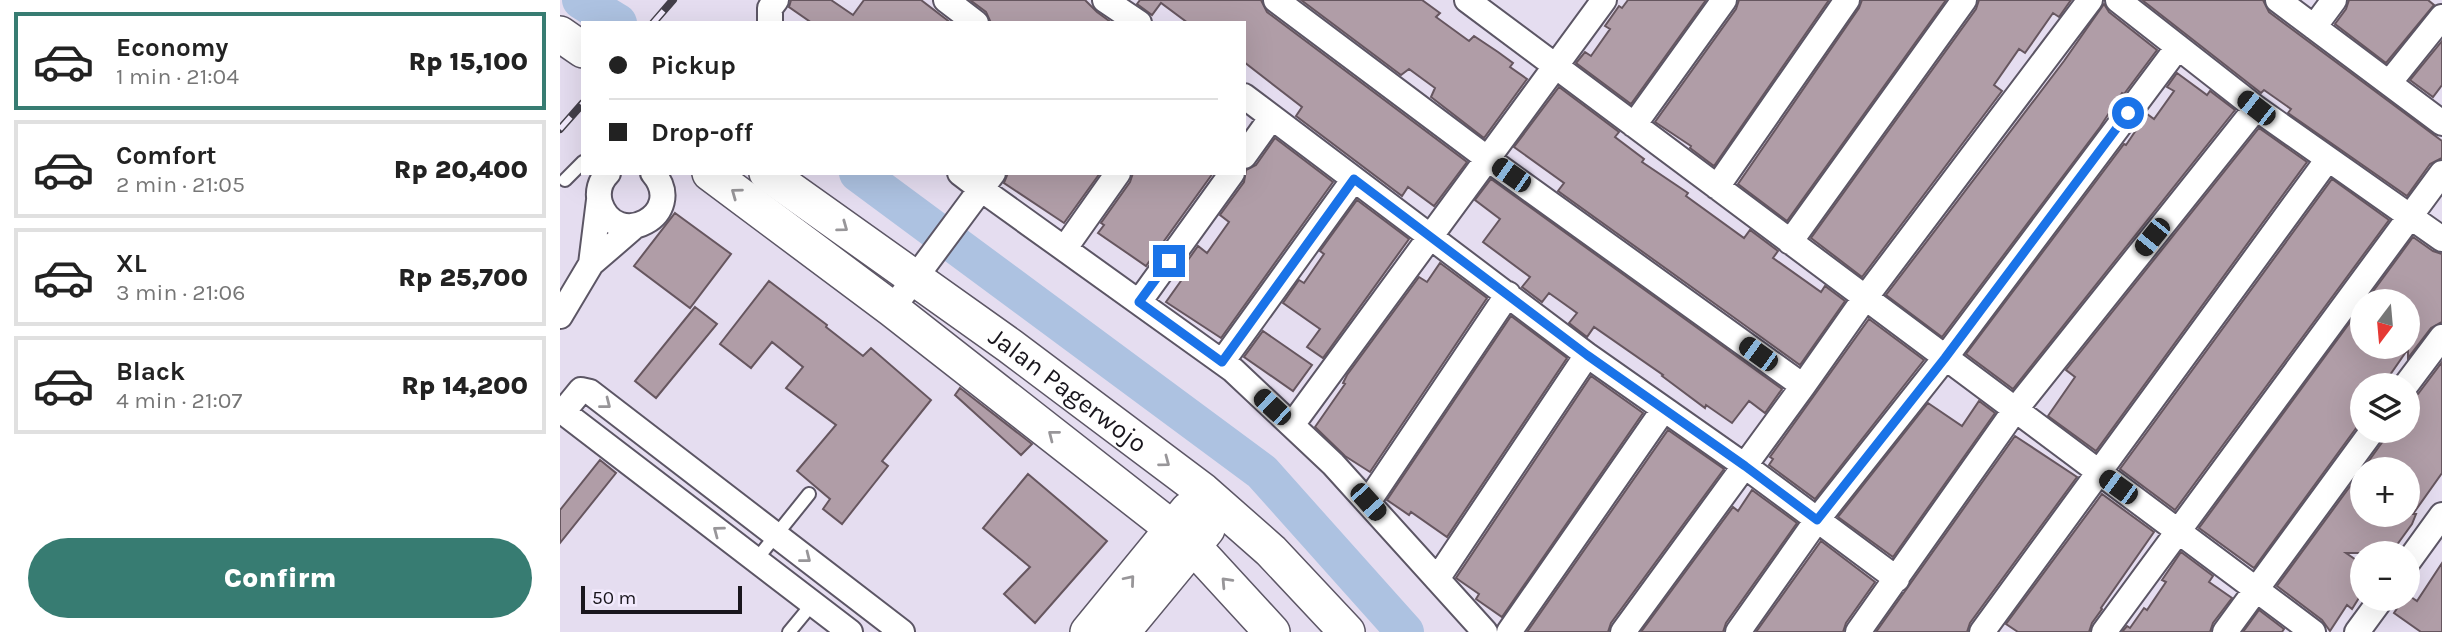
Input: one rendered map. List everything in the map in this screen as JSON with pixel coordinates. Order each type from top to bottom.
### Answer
[{"type":"main road","points":[[560,34],[581,49]]},
{"type":"main road","name":"Jalan Pagerwojo","points":[[713,175],[892,309],[1183,537],[1272,632]]},
{"type":"main road","points":[[773,221],[781,183]]},
{"type":"main road","name":"Jalan Pagerwojo","points":[[781,183],[919,273],[1010,346],[1214,500],[1271,551],[1347,632]]},
{"type":"main road","points":[[1088,632],[1183,537],[1214,500]]},
{"type":"main road","points":[[1122,632],[1183,537]]},
{"type":"street","points":[[771,21],[770,8],[776,0]]},
{"type":"street","points":[[946,0],[973,21]]},
{"type":"street","points":[[1276,0],[1488,159],[1803,386]]},
{"type":"street","points":[[1467,0],[2314,632]]},
{"type":"street","points":[[1292,425],[1604,0]]},
{"type":"street","points":[[1634,125],[1724,0]]},
{"type":"street","points":[[1717,187],[1847,0]]},
{"type":"street","points":[[1790,242],[1964,0]]},
{"type":"street","points":[[1623,632],[1865,298],[2090,0]]},
{"type":"street","points":[[2118,0],[2256,108],[2442,239]]},
{"type":"street","points":[[2278,0],[2442,124]]},
{"type":"street","points":[[2314,27],[2334,0]]},
{"type":"street","points":[[1107,7],[1135,21]]},
{"type":"street","points":[[2389,83],[2442,17]]},
{"type":"street","points":[[1738,632],[1817,520],[1945,358],[2178,47]]},
{"type":"street","points":[[1246,98],[1587,355],[1745,466],[1897,579]]},
{"type":"street","points":[[1858,632],[2015,410],[2256,108]]},
{"type":"street","points":[[1246,153],[1272,117]]},
{"type":"street","points":[[1982,632],[2328,159]]},
{"type":"street","points":[[2104,632],[2442,173]]},
{"type":"street","points":[[591,264],[599,188],[607,175]]},
{"type":"street","points":[[599,200],[610,219],[623,226],[646,223],[660,206],[661,184],[656,175]]},
{"type":"street","points":[[967,175],[987,181],[1065,248],[1222,362],[1333,464],[1485,632]]},
{"type":"street","points":[[1065,248],[1117,175]]},
{"type":"street","points":[[1139,302],[1231,175]]},
{"type":"street","points":[[1222,362],[1354,179]]},
{"type":"street","points":[[892,309],[987,181]]},
{"type":"street","points":[[560,316],[568,285],[635,226]]},
{"type":"street","points":[[1368,502],[1508,294]]},
{"type":"street","points":[[2415,373],[2442,337]]},
{"type":"street","points":[[1437,579],[1587,355]]},
{"type":"street","points":[[850,632],[567,415],[566,407],[581,390],[590,392],[902,632]]},
{"type":"street","points":[[1509,632],[1664,409]]},
{"type":"street","points":[[2225,632],[2363,443]]},
{"type":"street","points":[[2420,545],[2442,514]]},
{"type":"street","points":[[2357,632],[2372,611]]},
{"type":"lane","points":[[565,180],[581,164]]},
{"type":"lane","points":[[755,559],[809,494]]},
{"type":"lane","points":[[789,632],[813,603]]},
{"type":"building","points":[[791,0],[831,0],[853,15],[864,0],[921,0],[948,21],[809,21],[789,7]]},
{"type":"building","points":[[970,0],[1085,0],[1109,21],[990,21],[986,12]]},
{"type":"building","points":[[1140,0],[1261,0],[1267,12],[1467,162],[1434,206],[1408,187],[1402,196],[1296,116],[1302,107],[1246,64],[1246,21],[1185,21],[1161,3],[1152,15],[1137,4]]},
{"type":"building","points":[[1301,0],[1422,0],[1440,13],[1436,17],[1469,41],[1474,36],[1498,52],[1513,63],[1510,67],[1527,79],[1484,138],[1431,97],[1435,88],[1409,69],[1401,75]]},
{"type":"building","points":[[1628,0],[1706,0],[1631,104],[1576,63],[1585,52],[1591,56],[1610,29],[1605,26],[1619,6],[1622,8]]},
{"type":"building","points":[[1739,0],[1829,0],[1714,166],[1690,148],[1691,146],[1655,122],[1736,9]]},
{"type":"building","points":[[1862,0],[1946,0],[1787,221],[1738,184]]},
{"type":"building","points":[[1979,0],[2071,0],[2059,17],[2053,13],[2025,53],[2019,49],[1994,85],[2002,91],[1862,277],[1811,238],[1976,9]]},
{"type":"building","points":[[2142,0],[2263,0],[2269,12],[2442,141],[2442,158],[2430,164],[2407,196],[2288,113],[2291,109],[2264,90],[2261,93]]},
{"type":"building","points":[[2349,0],[2428,0],[2434,5],[2386,63],[2335,24]]},
{"type":"building","points":[[2104,4],[2109,12],[2157,50],[2124,94],[2122,93],[2100,127],[1942,337],[1886,295],[2064,61]]},
{"type":"building","points":[[2442,41],[2442,85],[2433,97],[2410,80]]},
{"type":"building","points":[[2177,73],[2207,95],[2210,91],[2235,110],[2013,389],[1966,354],[2147,114],[2154,119],[2174,91],[2167,87]]},
{"type":"building","points":[[1559,87],[1619,132],[1615,137],[1644,159],[1642,162],[1688,193],[1686,196],[1744,238],[1750,230],[1778,251],[1773,258],[1821,292],[1825,286],[1845,301],[1800,365],[1558,191],[1564,183],[1514,147]]},
{"type":"building","points":[[2259,128],[2307,162],[2096,451],[2048,416],[2075,377],[2066,370]]},
{"type":"building","points":[[1275,138],[1333,182],[1221,338],[1166,302],[1188,271],[1183,267],[1198,246],[1207,253],[1229,222],[1220,215],[1244,182],[1246,170],[1256,165]]},
{"type":"building","points":[[1007,175],[1099,175],[1064,223],[1004,183]]},
{"type":"building","points":[[1132,175],[1212,175],[1146,266],[1098,233],[1104,225],[1101,223]]},
{"type":"building","points":[[1491,179],[1782,389],[1765,413],[1749,401],[1732,423],[1706,405],[1705,408],[1594,327],[1587,337],[1569,323],[1577,313],[1549,293],[1542,302],[1522,287],[1530,277],[1483,242],[1500,219],[1475,200]]},
{"type":"building","points":[[2332,179],[2389,220],[2175,510],[2120,469]]},
{"type":"building","points":[[1357,200],[1409,239],[1323,358],[1307,347],[1320,329],[1283,303],[1299,280],[1304,283],[1324,254],[1320,251]]},
{"type":"building","points":[[675,213],[731,254],[690,308],[634,266]]},
{"type":"building","points":[[2413,237],[2442,254],[2442,322],[2431,328],[2420,342],[2420,289],[2375,289]]},
{"type":"building","points":[[1440,263],[1487,298],[1370,472],[1345,456],[1315,427],[1345,384],[1343,383],[1347,375],[1419,277],[1427,282]]},
{"type":"building","points":[[769,281],[863,356],[871,348],[931,400],[882,461],[888,466],[842,524],[823,509],[830,499],[797,471],[836,425],[786,388],[803,367],[772,342],[751,368],[720,344]]},
{"type":"building","points":[[695,307],[717,324],[656,398],[635,381]]},
{"type":"building","points":[[1511,316],[1567,358],[1447,537],[1411,512],[1409,515],[1387,500]]},
{"type":"building","points":[[1869,319],[1924,360],[1815,499],[1769,465],[1773,459],[1770,457]]},
{"type":"building","points":[[2350,322],[2350,359],[2401,359],[2391,373],[2350,373],[2350,436],[2254,568],[2199,528]]},
{"type":"building","points":[[1263,331],[1312,365],[1293,391],[1244,357]]},
{"type":"building","points":[[2442,362],[2442,473],[2420,504],[2420,457],[2372,457],[2382,443],[2420,443],[2420,391]]},
{"type":"building","points":[[1591,376],[1643,413],[1502,617],[1476,599],[1479,594],[1456,578]]},
{"type":"building","points":[[960,388],[1032,444],[1021,455],[955,395]]},
{"type":"building","points":[[1979,401],[1995,413],[1893,557],[1838,517],[1928,403],[1962,426]]},
{"type":"building","points":[[1668,430],[1724,469],[1611,623],[1608,632],[1527,632]]},
{"type":"building","points":[[2015,436],[2077,477],[1970,623],[1967,632],[1876,632]]},
{"type":"building","points":[[600,460],[616,473],[560,543],[560,510]]},
{"type":"building","points":[[1028,474],[1107,541],[1035,623],[1004,594],[1030,567],[983,528]]},
{"type":"building","points":[[2350,486],[2350,527],[2410,527],[2400,541],[2350,541],[2350,553],[2346,553],[2350,556],[2350,607],[2347,605],[2330,631],[2322,620],[2277,586]]},
{"type":"building","points":[[1752,490],[1797,523],[1726,623],[1723,632],[1641,632],[1733,507],[1738,511]]},
{"type":"building","points":[[2102,494],[2154,532],[2101,608],[2089,632],[2018,632],[2006,624]]},
{"type":"building","points":[[1821,541],[1875,582],[1846,623],[1843,632],[1756,632]]},
{"type":"building","points":[[2181,552],[2213,576],[2209,582],[2232,598],[2213,623],[2210,632],[2122,632],[2127,626],[2130,628],[2144,608],[2147,610],[2166,582],[2162,580]]},
{"type":"building","points":[[2442,563],[2442,632],[2421,632],[2394,613],[2420,611],[2420,596]]},
{"type":"building","points":[[2259,610],[2284,629],[2282,632],[2243,632]]},
{"type":"waterway","points":[[581,0],[615,21]]},
{"type":"waterway","points":[[861,175],[1262,472],[1405,632]]},
{"type":"railway","points":[[655,21],[673,0]]},
{"type":"railway","points":[[560,129],[581,105]]},
{"type":"route","points":[[1169,261],[1139,302],[1222,362],[1354,179],[1587,355],[1817,520],[1945,358],[2128,113]]}]
